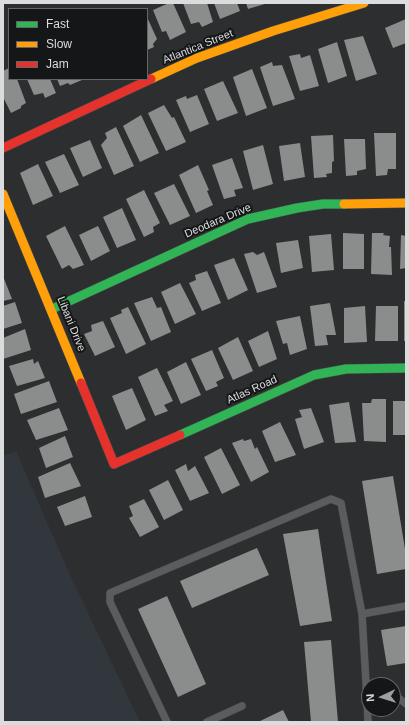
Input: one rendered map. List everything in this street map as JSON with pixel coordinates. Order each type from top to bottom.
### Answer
[{"type":"street","name":"Atlantica Street","points":[[3,148],[197,58],[273,31],[364,3]]},
{"type":"street","name":"Libani Drive","points":[[3,194],[52,309],[114,464]]},
{"type":"street","name":"Deodara Drive","points":[[52,309],[248,219],[266,214],[322,204],[406,203]]},
{"type":"street","name":"Atlas Road","points":[[114,464],[314,375],[346,369],[406,368]]},
{"type":"lane","points":[[167,722],[110,602],[110,593],[331,499],[341,503],[362,614],[366,677]]},
{"type":"lane","points":[[362,614],[406,606]]},
{"type":"lane","points":[[207,722],[242,706]]},
{"type":"shaded area","points":[[16,451],[70,575],[140,722],[3,722],[3,456]]},
{"type":"building","points":[[169,3],[173,3],[186,32],[170,40],[166,31],[162,32],[153,10]]},
{"type":"building","points":[[183,3],[207,3],[213,22],[202,27],[199,22],[191,24]]},
{"type":"building","points":[[214,3],[237,3],[240,11],[220,19]]},
{"type":"building","points":[[246,3],[268,3],[248,9]]},
{"type":"building","points":[[148,19],[157,39],[153,44],[154,47],[148,50]]},
{"type":"building","points":[[406,19],[406,43],[393,48],[385,28]]},
{"type":"building","points":[[363,36],[377,74],[356,81],[344,40]]},
{"type":"building","points":[[337,42],[347,76],[328,83],[318,49]]},
{"type":"building","points":[[300,54],[301,58],[310,55],[319,86],[300,91],[289,56]]},
{"type":"building","points":[[272,62],[273,66],[282,65],[295,99],[273,106],[260,67]]},
{"type":"building","points":[[8,68],[8,80],[17,80],[26,103],[21,106],[21,108],[11,113],[3,97],[3,71]]},
{"type":"building","points":[[252,69],[267,108],[246,116],[233,77]]},
{"type":"building","points":[[27,80],[50,80],[56,93],[45,98],[43,93],[34,95]]},
{"type":"building","points":[[57,80],[82,80],[70,85],[68,83],[60,86]]},
{"type":"building","points":[[223,81],[238,113],[217,121],[204,89]]},
{"type":"building","points":[[197,95],[209,124],[190,132],[176,100],[186,96],[187,99]]},
{"type":"building","points":[[164,105],[172,118],[174,117],[186,142],[166,151],[148,113]]},
{"type":"building","points":[[141,115],[159,153],[140,162],[123,126]]},
{"type":"building","points":[[116,127],[134,166],[114,175],[101,145],[107,138],[105,133]]},
{"type":"building","points":[[374,133],[396,133],[396,169],[388,169],[387,175],[376,176]]},
{"type":"building","points":[[333,135],[334,161],[332,162],[332,173],[326,174],[327,177],[314,178],[311,136]]},
{"type":"building","points":[[344,139],[365,139],[366,169],[357,171],[357,175],[346,176]]},
{"type":"building","points":[[90,140],[102,168],[83,177],[70,148]]},
{"type":"building","points":[[300,143],[305,177],[284,181],[279,146]]},
{"type":"building","points":[[263,145],[273,184],[253,190],[243,151]]},
{"type":"building","points":[[64,154],[79,185],[60,193],[45,162]]},
{"type":"building","points":[[232,158],[243,188],[234,190],[236,196],[224,199],[212,165]]},
{"type":"building","points":[[38,164],[53,196],[33,205],[20,173]]},
{"type":"building","points":[[198,165],[209,190],[207,191],[213,205],[196,213],[179,175]]},
{"type":"building","points":[[174,184],[190,216],[170,225],[154,193]]},
{"type":"building","points":[[144,190],[160,223],[153,227],[154,232],[144,237],[126,199]]},
{"type":"building","points":[[122,208],[136,240],[117,248],[103,217]]},
{"type":"building","points":[[65,226],[84,265],[73,269],[69,265],[62,269],[46,236]]},
{"type":"building","points":[[98,226],[110,251],[91,261],[79,235]]},
{"type":"building","points":[[343,233],[364,234],[364,269],[343,269]]},
{"type":"building","points":[[372,233],[384,233],[383,235],[390,236],[389,247],[391,247],[392,275],[371,274]]},
{"type":"building","points":[[331,234],[334,270],[312,272],[309,236]]},
{"type":"building","points":[[401,235],[406,236],[406,268],[400,269]]},
{"type":"building","points":[[298,240],[303,268],[281,273],[276,243]]},
{"type":"building","points":[[253,252],[257,255],[264,252],[277,287],[257,293],[244,254]]},
{"type":"building","points":[[234,258],[248,290],[228,300],[214,265]]},
{"type":"building","points":[[207,271],[221,303],[202,311],[189,283],[196,280],[195,275]]},
{"type":"building","points":[[3,276],[12,299],[3,301]]},
{"type":"building","points":[[180,283],[196,314],[175,324],[161,292]]},
{"type":"building","points":[[152,297],[157,308],[161,307],[171,332],[151,341],[134,303]]},
{"type":"building","points":[[404,301],[406,301],[406,341],[404,341]]},
{"type":"building","points":[[15,302],[22,323],[3,329],[3,306]]},
{"type":"building","points":[[330,303],[336,335],[326,335],[328,345],[315,346],[310,306]]},
{"type":"building","points":[[365,306],[367,342],[344,343],[344,308]]},
{"type":"building","points":[[376,306],[398,306],[398,341],[375,341]]},
{"type":"building","points":[[128,307],[146,344],[126,354],[110,318],[122,313],[121,310]]},
{"type":"building","points":[[300,316],[307,349],[290,355],[287,343],[283,344],[276,321]]},
{"type":"building","points":[[103,321],[115,347],[95,356],[84,334],[92,331],[91,325]]},
{"type":"building","points":[[25,329],[31,350],[3,359],[3,338]]},
{"type":"building","points":[[268,331],[277,359],[259,367],[248,341]]},
{"type":"building","points":[[238,337],[253,371],[233,380],[218,348]]},
{"type":"building","points":[[212,350],[224,378],[216,382],[218,386],[206,391],[191,359]]},
{"type":"building","points":[[33,359],[34,364],[38,361],[45,378],[17,386],[9,366]]},
{"type":"building","points":[[186,362],[201,395],[181,404],[167,372]]},
{"type":"building","points":[[157,368],[173,401],[164,405],[168,411],[155,416],[138,377]]},
{"type":"building","points":[[49,381],[57,402],[21,414],[14,394]]},
{"type":"building","points":[[132,388],[146,420],[126,430],[112,396]]},
{"type":"building","points":[[372,399],[386,399],[386,442],[364,441],[362,403],[371,403]]},
{"type":"building","points":[[393,401],[406,401],[406,435],[393,435]]},
{"type":"building","points":[[349,402],[356,442],[335,443],[329,405]]},
{"type":"building","points":[[59,408],[68,430],[36,440],[27,420]]},
{"type":"building","points":[[311,408],[324,442],[304,449],[295,419],[302,417],[299,410]]},
{"type":"building","points":[[280,422],[296,455],[275,462],[262,431]]},
{"type":"building","points":[[65,436],[73,457],[46,468],[39,448]]},
{"type":"building","points":[[243,439],[244,441],[251,439],[255,449],[257,447],[269,472],[251,482],[232,443]]},
{"type":"building","points":[[221,448],[240,485],[222,494],[204,457]]},
{"type":"building","points":[[70,463],[81,486],[45,498],[38,477]]},
{"type":"building","points":[[186,464],[188,471],[195,466],[209,493],[190,501],[175,470]]},
{"type":"building","points":[[393,476],[406,555],[406,569],[377,574],[362,481]]},
{"type":"building","points":[[168,480],[183,510],[164,520],[149,490]]},
{"type":"building","points":[[85,496],[92,517],[65,526],[57,507]]},
{"type":"building","points":[[144,499],[159,527],[140,537],[129,518],[133,516],[129,506]]},
{"type":"building","points":[[318,529],[332,621],[300,626],[283,534]]},
{"type":"building","points":[[257,548],[269,575],[192,608],[180,581]]},
{"type":"building","points":[[167,596],[206,684],[178,697],[138,609]]},
{"type":"building","points":[[406,626],[406,663],[387,666],[381,630]]},
{"type":"building","points":[[331,640],[338,722],[311,722],[304,642]]},
{"type":"building","points":[[283,710],[289,722],[258,722]]},
{"type":"traffic: fast","points":[[52,309],[248,219],[297,208],[323,204],[344,204]]},
{"type":"traffic: fast","points":[[180,435],[314,375],[346,369],[406,368]]},
{"type":"traffic: slow","points":[[151,79],[197,58],[273,31],[364,3]]},
{"type":"traffic: slow","points":[[3,194],[81,383]]},
{"type":"traffic: slow","points":[[344,204],[406,203]]},
{"type":"traffic: jam","points":[[3,148],[151,79]]},
{"type":"traffic: jam","points":[[81,383],[114,464],[180,435]]}]
